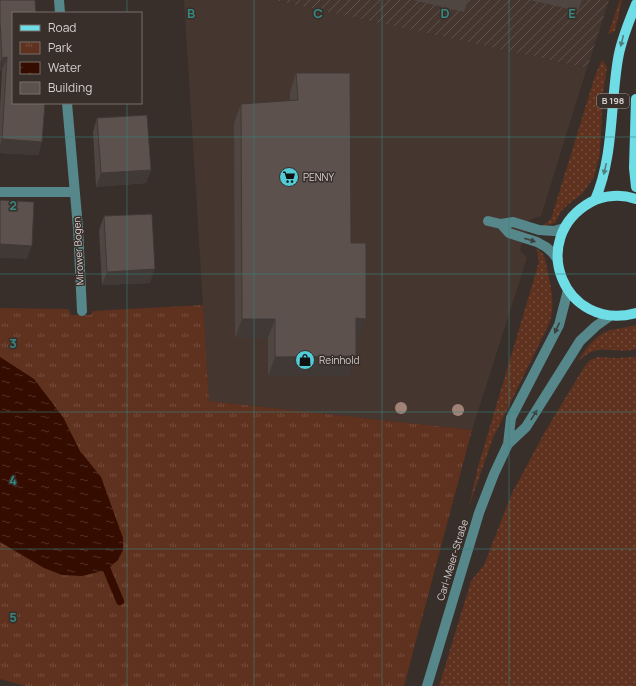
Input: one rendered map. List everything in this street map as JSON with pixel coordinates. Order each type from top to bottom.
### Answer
[{"type":"main road","name":"B 198","points":[[595,200],[601,187],[606,164],[618,58],[624,33],[636,4]]},
{"type":"main road","name":"B 198","points":[[636,99],[634,168],[636,187]]},
{"type":"main road","points":[[636,199],[618,196],[606,197],[595,200],[583,207],[572,216],[564,228],[559,240],[557,253],[558,268],[562,279],[576,300],[596,312],[610,316],[623,316],[636,313]]},
{"type":"street","points":[[59,0],[60,12]]},
{"type":"street","name":"Mirower Bogen","points":[[67,104],[82,311]]},
{"type":"street","points":[[0,192],[74,192]]},
{"type":"street","points":[[488,221],[501,224],[512,222],[539,230],[554,231],[564,228]]},
{"type":"street","points":[[501,224],[509,233],[537,242],[546,247],[558,260]]},
{"type":"street","name":"Carl-Meier-Straße","points":[[427,686],[479,513],[494,474],[508,444],[511,418],[559,325],[568,290]]},
{"type":"street","name":"Carl-Meier-Straße","points":[[508,444],[526,427],[580,341],[596,326],[610,316]]},
{"type":"shaded area","points":[[184,0],[273,0],[587,68],[541,216],[529,220],[520,250],[527,258],[472,430],[209,401]]},
{"type":"shaded area","points":[[273,0],[609,0],[587,68]]},
{"type":"green space","points":[[620,0],[622,0],[615,31],[608,34]]},
{"type":"green space","points":[[602,60],[607,67],[603,93],[600,153],[594,177],[582,194],[561,211],[555,223],[541,227],[551,219],[595,76]]},
{"type":"green space","points":[[537,249],[545,258],[552,291],[552,308],[549,324],[493,438],[469,506],[478,467],[539,262]]},
{"type":"green space","points":[[203,305],[209,401],[472,430],[404,686],[25,686],[0,679],[0,308],[68,309],[71,315],[91,315],[93,311]]},
{"type":"green space","points":[[636,325],[636,349],[626,351],[597,350],[589,353],[577,362],[598,336],[611,330]]},
{"type":"green space","points":[[598,357],[636,357],[636,686],[439,686],[471,581],[484,565],[512,493],[546,430],[584,367],[590,360]]},
{"type":"water","points":[[0,357],[34,379],[63,417],[80,451],[101,477],[123,538],[123,550],[118,560],[107,570],[82,576],[62,575],[44,568],[0,542]]},
{"type":"building","points":[[0,0],[35,0],[36,12],[12,12],[12,104],[45,104],[42,142],[2,139],[7,57],[2,58]]},
{"type":"building","name":"PENNY","points":[[296,73],[350,73],[351,243],[366,243],[366,319],[356,318],[356,356],[275,357],[275,319],[242,319],[241,104],[298,100]]},
{"type":"building","points":[[147,115],[151,170],[101,173],[97,118]]},
{"type":"building","points":[[0,200],[34,202],[32,246],[0,244]]},
{"type":"building","points":[[152,214],[155,269],[107,272],[104,216]]},
{"type":"waterway","points":[[107,570],[120,601]]},
{"type":"place","name":"PENNY","points":[[289,177]]},
{"type":"place","name":"Reinhold","points":[[305,360]]}]
